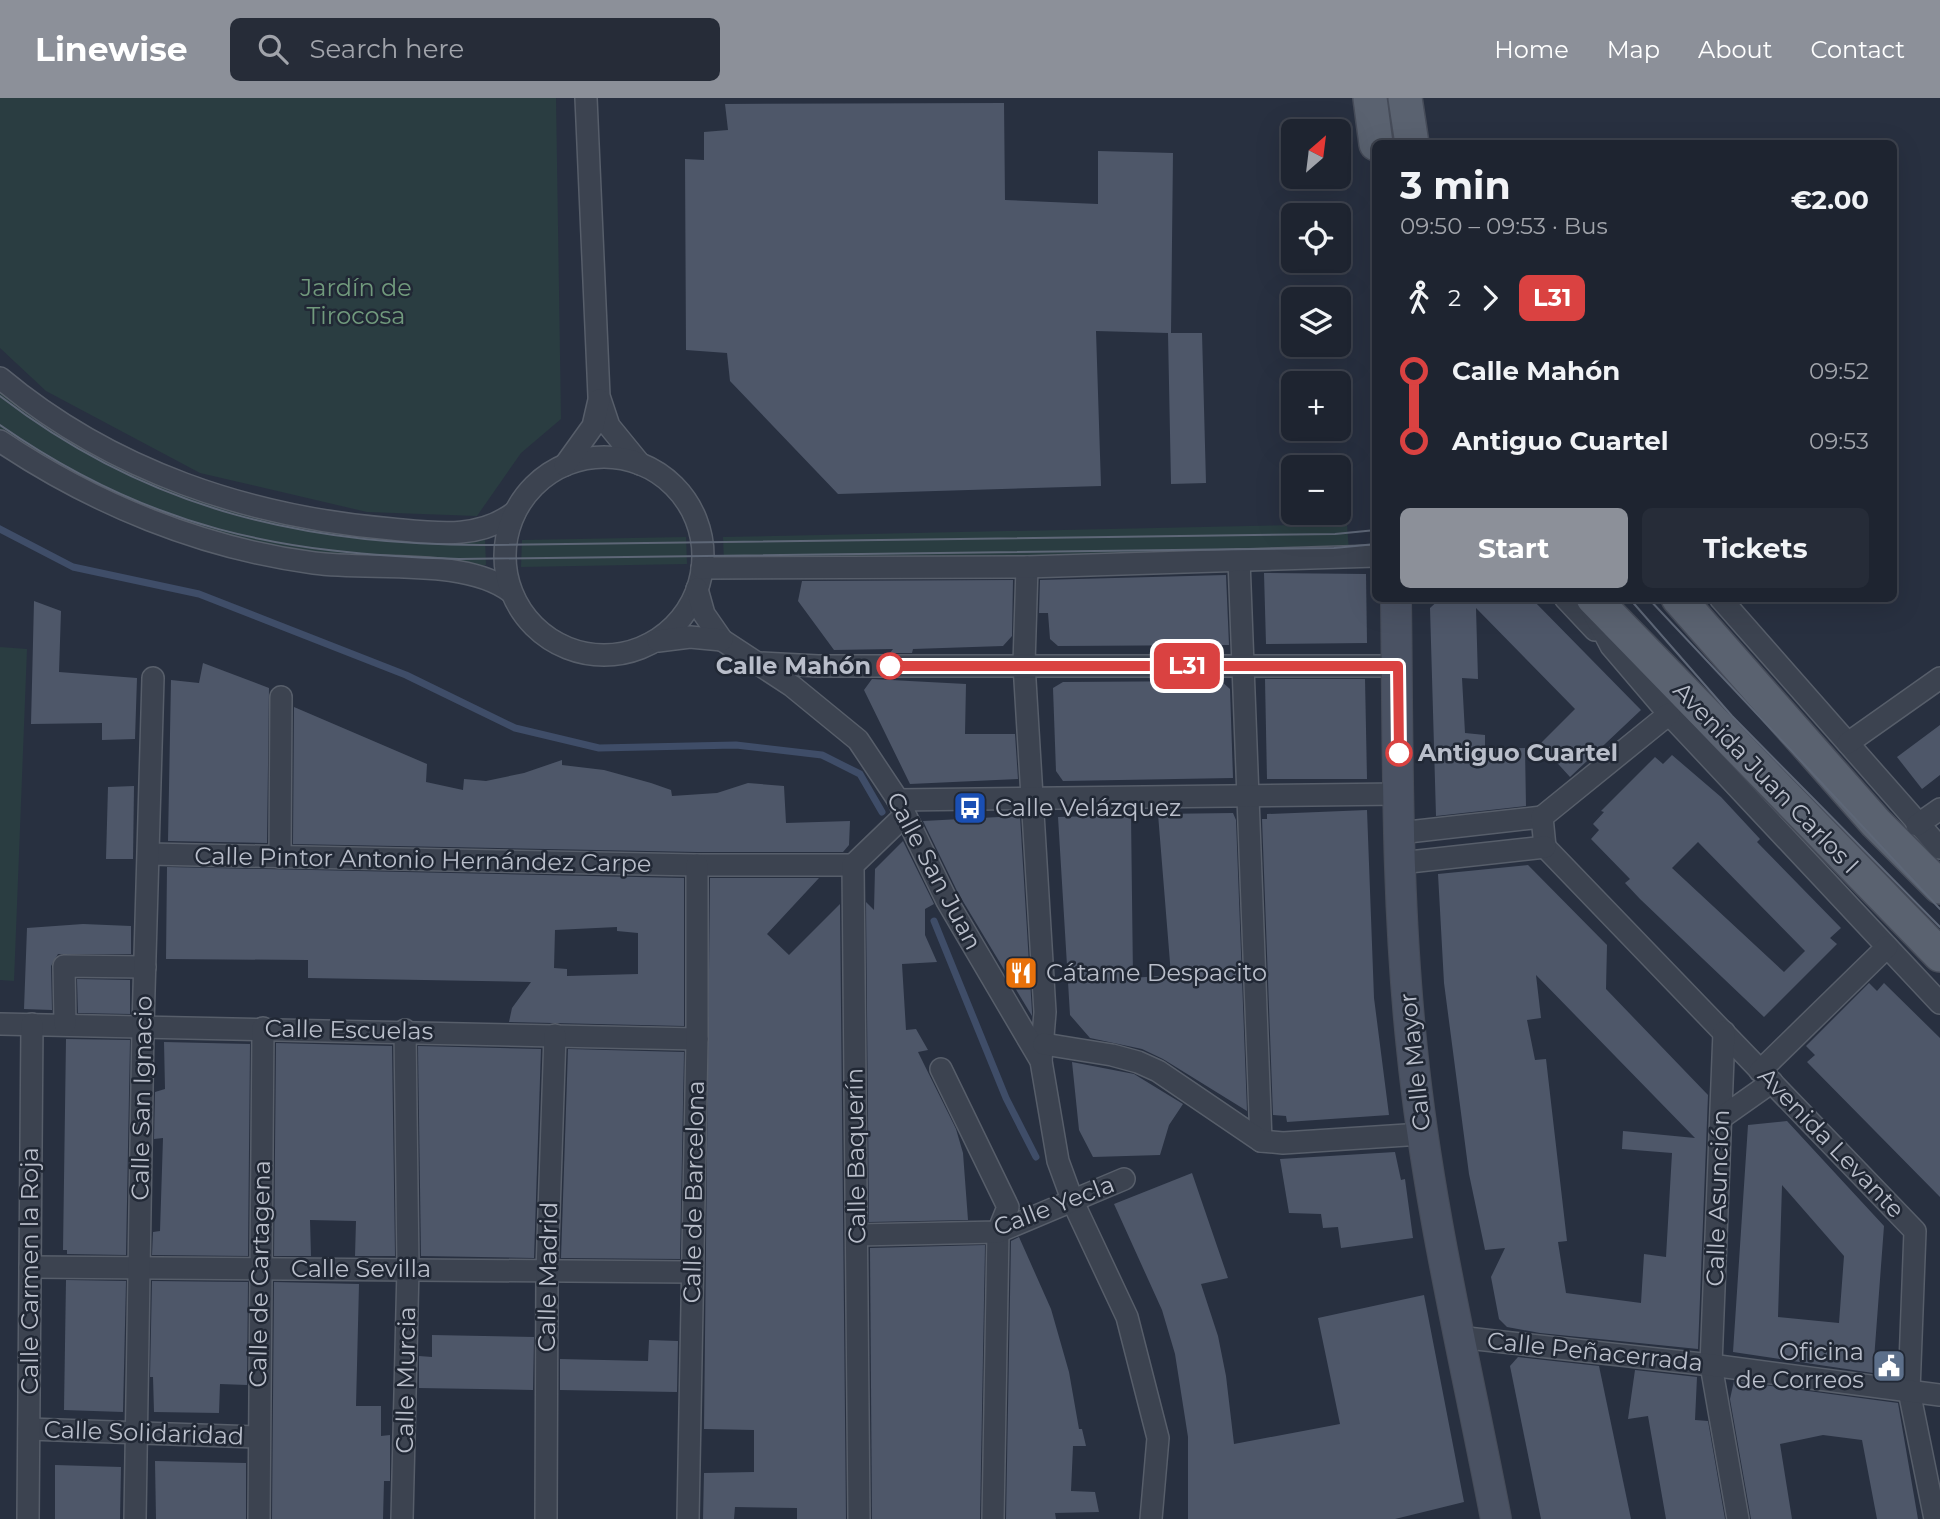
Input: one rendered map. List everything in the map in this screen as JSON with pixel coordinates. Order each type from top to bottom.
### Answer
[{"type":"main road","points":[[1370,98],[1375,140]]},
{"type":"main road","points":[[1405,98],[1411,140]]},
{"type":"main road","name":"Avenida Juan Carlos I","points":[[1597,602],[1940,955]]},
{"type":"main road","name":"Avenida Juan Carlos I","points":[[1682,602],[1876,823],[1940,887]]},
{"type":"main road","name":"Calle Mayor","points":[[1398,604],[1399,832],[1408,1010],[1422,1134],[1458,1337],[1496,1519]]},
{"type":"street","points":[[565,465],[593,426],[599,396],[586,98]]},
{"type":"street","points":[[0,378],[44,412],[130,462],[208,493],[271,511],[368,527],[465,532],[491,527],[515,512],[541,479],[565,465],[602,457],[640,464]]},
{"type":"street","points":[[515,512],[504,552],[511,592],[531,625],[563,647],[600,656],[629,652],[656,641],[685,613],[697,589],[702,568],[701,535],[689,505],[668,481],[640,464],[609,426],[599,396]]},
{"type":"street","points":[[0,441],[72,484],[122,509],[212,542],[314,563],[467,572],[492,580],[511,592]]},
{"type":"street","points":[[702,568],[1027,567],[1372,556]]},
{"type":"street","points":[[1239,559],[1261,1141]]},
{"type":"street","points":[[1027,567],[1024,664],[1034,798],[1043,1052],[1112,1055],[1158,1071],[1261,1141],[1283,1143],[1422,1134]]},
{"type":"street","name":"Calle San Juan","points":[[697,589],[704,614],[722,640],[812,701],[858,740],[902,808],[947,901],[1043,1052],[1058,1161],[1073,1202],[1127,1317],[1158,1438],[1151,1519]]},
{"type":"street","points":[[1569,602],[1669,714],[1940,1003]]},
{"type":"street","points":[[1588,602],[1611,646]]},
{"type":"street","points":[[1724,602],[1940,848]]},
{"type":"street","name":"Calle San Juan","points":[[656,641],[690,637],[722,640]]},
{"type":"street","points":[[758,662],[818,666],[1398,666]]},
{"type":"street","points":[[812,701],[809,686],[818,666]]},
{"type":"street","name":"Calle San Ignacio","points":[[135,1519],[142,1026],[153,678]]},
{"type":"street","points":[[1848,743],[1940,678]]},
{"type":"street","points":[[280,857],[281,697]]},
{"type":"street","points":[[1399,832],[1542,817],[1669,714]]},
{"type":"street","points":[[853,865],[902,808],[1034,798],[1399,794]]},
{"type":"street","points":[[1917,825],[1940,809]]},
{"type":"street","points":[[1400,863],[1545,847],[1542,817]]},
{"type":"street","name":"Avenida Levante","points":[[1545,847],[1916,1231],[1909,1391],[1935,1519]]},
{"type":"street","name":"Calle Pintor Antonio Hernández Carpe","points":[[149,854],[697,865],[853,865]]},
{"type":"street","name":"Calle de Barcelona","points":[[688,1519],[697,1039],[697,865]]},
{"type":"street","name":"Calle Baquerín","points":[[853,865],[859,1519]]},
{"type":"street","points":[[1721,1118],[1766,1076],[1887,947]]},
{"type":"street","points":[[65,1024],[64,966],[145,967]]},
{"type":"street","name":"Calle Escuelas","points":[[0,1024],[405,1030],[697,1039]]},
{"type":"street","name":"Calle Carmen la Roja","points":[[28,1519],[32,1024]]},
{"type":"street","name":"Calle de Cartagena","points":[[259,1519],[263,1028]]},
{"type":"street","name":"Calle Murcia","points":[[402,1519],[408,1268],[405,1030]]},
{"type":"street","name":"Calle Asunción","points":[[1724,1032],[1711,1365],[1738,1519]]},
{"type":"street","name":"Calle Madrid","points":[[546,1519],[547,1271],[555,1035]]},
{"type":"street","points":[[941,1069],[1008,1206],[998,1232],[993,1519]]},
{"type":"street","name":"Calle Yecla","points":[[857,1235],[998,1232],[1125,1179]]},
{"type":"street","name":"Calle Sevilla","points":[[30,1267],[691,1272]]},
{"type":"street","name":"Calle Peñacerrada","points":[[1458,1337],[1711,1365],[1940,1395]]},
{"type":"street","name":"Calle Solidaridad","points":[[29,1429],[259,1437]]},
{"type":"green space","name":"Jardín de Tirocosa","points":[[0,98],[556,98],[561,419],[521,453],[477,516],[367,512],[200,473],[46,391],[0,348]]},
{"type":"green space","points":[[0,387],[179,490],[485,537],[486,565],[420,565],[280,552],[125,504],[0,434]]},
{"type":"green space","points":[[1347,525],[1349,552],[724,562],[723,537]]},
{"type":"green space","points":[[686,537],[687,564],[521,567],[522,540]]},
{"type":"green space","points":[[0,647],[27,649],[14,981],[0,980]]},
{"type":"building","points":[[1004,103],[1005,200],[1098,204],[1098,151],[1173,153],[1171,333],[1202,333],[1206,483],[1171,484],[1168,333],[1096,331],[1101,486],[838,494],[730,381],[727,353],[686,350],[685,159],[704,160],[704,132],[728,130],[725,104]]},
{"type":"building","points":[[1264,573],[1366,574],[1367,643],[1266,644]]},
{"type":"building","points":[[1226,575],[1229,645],[1058,646],[1050,639],[1048,613],[1039,613],[1040,580]]},
{"type":"building","points":[[1013,580],[1012,636],[1003,646],[913,649],[912,653],[890,653],[893,649],[834,650],[798,601],[802,581]]},
{"type":"building","points":[[34,601],[61,611],[59,672],[137,678],[135,739],[102,740],[102,723],[31,724]]},
{"type":"building","points":[[1437,602],[1535,602],[1641,710],[1570,777],[1540,744],[1575,709],[1476,608],[1478,679],[1462,678],[1465,733],[1485,735],[1485,749],[1525,748],[1526,806],[1436,816],[1430,608]]},
{"type":"building","points":[[203,663],[269,688],[267,843],[168,841],[171,680],[199,683]]},
{"type":"building","points":[[872,679],[966,684],[965,734],[1015,734],[1018,779],[910,784],[864,690]]},
{"type":"building","points":[[1265,679],[1365,679],[1367,779],[1267,779]]},
{"type":"building","points":[[1221,681],[1230,689],[1233,778],[1063,781],[1056,771],[1053,688],[1063,682]]},
{"type":"building","points":[[294,707],[427,764],[426,782],[463,790],[464,779],[486,781],[524,773],[562,760],[562,765],[604,770],[651,783],[671,790],[672,796],[717,793],[748,783],[784,786],[786,823],[850,821],[849,845],[843,852],[697,852],[293,844]]},
{"type":"building","points":[[1940,725],[1940,775],[1922,789],[1897,757]]},
{"type":"building","points":[[1672,755],[1721,797],[1760,839],[1757,842],[1841,928],[1830,938],[1837,944],[1764,1017],[1640,899],[1625,883],[1630,879],[1591,839],[1599,830],[1593,824],[1604,812],[1601,811],[1655,757],[1663,764]],"holes":[[[1698,842],[1805,951],[1784,972],[1672,868]]]},
{"type":"building","points":[[134,786],[133,859],[106,859],[108,787]]},
{"type":"building","points":[[1367,810],[1374,998],[1389,1115],[1287,1122],[1286,1116],[1273,1115],[1262,819],[1267,819],[1267,814]]},
{"type":"building","points":[[1233,813],[1236,820],[1247,1111],[1142,1049],[1090,1038],[1070,1015],[1058,817],[1131,815],[1133,978],[1171,975],[1158,814]]},
{"type":"building","points":[[1020,816],[1032,1016],[958,893],[923,821]]},
{"type":"building","points":[[903,841],[934,904],[925,909],[925,935],[937,962],[902,964],[906,1030],[916,1029],[928,1050],[918,1052],[956,1129],[963,1153],[968,1220],[869,1222],[866,902],[874,910],[875,869]]},
{"type":"building","points":[[1528,865],[1607,945],[1606,989],[1708,1095],[1698,1349],[1540,1333],[1507,1327],[1499,1319],[1491,1277],[1505,1248],[1485,1250],[1469,1174],[1444,983],[1438,874]],"holes":[[[1536,975],[1695,1138],[1623,1131],[1622,1149],[1672,1153],[1666,1257],[1644,1254],[1641,1303],[1566,1293],[1558,1242],[1567,1241],[1546,1059],[1535,1060],[1527,1020],[1541,1018]]]},
{"type":"building","points":[[167,867],[684,878],[684,1026],[509,1022],[512,1008],[531,982],[308,978],[308,960],[166,959]],"holes":[[[617,927],[617,931],[638,933],[638,974],[567,976],[567,969],[554,968],[555,930]]]},
{"type":"building","points":[[710,878],[819,878],[767,934],[789,955],[840,904],[846,1519],[797,1519],[797,1508],[735,1507],[734,1519],[703,1519],[704,1473],[754,1472],[754,1430],[704,1429]]},
{"type":"building","points":[[83,924],[131,926],[131,954],[58,954],[51,966],[52,1010],[24,1009],[27,928]]},
{"type":"building","points":[[77,979],[130,980],[130,1014],[78,1013]]},
{"type":"building","points":[[1869,983],[1877,991],[1884,983],[1940,1038],[1940,1197],[1807,1062],[1815,1055],[1806,1046]]},
{"type":"building","points":[[66,1039],[130,1040],[126,1255],[67,1254],[67,1250],[63,1250]]},
{"type":"building","points":[[164,1042],[250,1044],[248,1256],[152,1255],[153,1232],[160,1231],[163,1138],[154,1139],[155,1092],[165,1089]]},
{"type":"building","points":[[276,1043],[392,1046],[395,1256],[355,1256],[356,1221],[310,1220],[311,1256],[274,1256]]},
{"type":"building","points":[[418,1046],[541,1049],[534,1258],[421,1256]]},
{"type":"building","points":[[568,1049],[684,1052],[680,1259],[561,1258]]},
{"type":"building","points":[[1072,1062],[1134,1074],[1183,1104],[1169,1125],[1160,1155],[1093,1157],[1079,1130]]},
{"type":"building","points":[[1787,1121],[1884,1226],[1873,1373],[1733,1352],[1748,1125]],"holes":[[[1782,1185],[1844,1256],[1839,1323],[1778,1317]]]},
{"type":"building","points":[[1395,1152],[1401,1180],[1405,1179],[1413,1238],[1341,1248],[1338,1227],[1323,1228],[1321,1214],[1289,1213],[1280,1159]]},
{"type":"building","points":[[1192,1173],[1228,1278],[1201,1284],[1218,1336],[1234,1444],[1340,1424],[1318,1318],[1424,1295],[1464,1502],[1395,1519],[1188,1519],[1188,1437],[1175,1354],[1162,1310],[1114,1204]]},
{"type":"building","points":[[1019,1237],[1051,1309],[1069,1372],[1079,1429],[1082,1429],[1086,1446],[1073,1446],[1071,1491],[1095,1492],[1099,1512],[1055,1513],[1056,1519],[1006,1519],[1011,1241]]},
{"type":"building","points":[[985,1245],[980,1519],[872,1519],[870,1248]]},
{"type":"building","points":[[66,1280],[126,1281],[123,1412],[64,1410]]},
{"type":"building","points":[[152,1281],[248,1282],[247,1385],[220,1384],[219,1413],[154,1412],[153,1377],[150,1377]]},
{"type":"building","points":[[274,1282],[359,1284],[356,1406],[381,1406],[381,1436],[390,1435],[390,1481],[384,1481],[383,1519],[272,1519]]},
{"type":"building","points":[[432,1335],[534,1337],[533,1390],[419,1388],[419,1356],[432,1357]]},
{"type":"building","points":[[649,1340],[678,1341],[677,1392],[560,1390],[560,1359],[648,1361]]},
{"type":"building","points":[[1518,1357],[1599,1366],[1631,1519],[1541,1519],[1510,1366]]},
{"type":"building","points":[[1635,1370],[1697,1377],[1695,1420],[1708,1421],[1725,1519],[1666,1519],[1648,1416],[1628,1419]]},
{"type":"building","points":[[1734,1381],[1898,1403],[1918,1519],[1877,1519],[1862,1440],[1823,1435],[1780,1444],[1792,1519],[1751,1519],[1730,1399]]},
{"type":"building","points":[[155,1461],[246,1463],[246,1519],[156,1519]]},
{"type":"building","points":[[55,1465],[121,1467],[120,1519],[55,1519]]},
{"type":"waterway","points":[[0,529],[73,567],[199,594],[406,675],[515,728],[599,748],[736,745],[822,755],[860,774],[882,812]]},
{"type":"waterway","points":[[934,921],[1006,1098],[1036,1157]]},
{"type":"tram line","points":[[0,396],[57,436],[114,468],[174,494],[234,514],[297,529],[361,539],[495,545],[1335,534],[1372,530]]},
{"type":"tram line","points":[[0,425],[55,460],[110,489],[164,512],[275,542],[333,551],[459,559],[1334,548],[1372,544]]},
{"type":"tram line","points":[[1632,602],[1732,716],[1940,927]]},
{"type":"tram line","points":[[1652,602],[1940,909]]},
{"type":"bus line","name":"L31","points":[[890,666],[1398,666],[1399,753]]},
{"type":"place","name":"Calle Mahón","points":[[890,666]]},
{"type":"place","name":"Antiguo Cuartel","points":[[1399,753]]},
{"type":"place","name":"Calle Velázquez","points":[[970,808]]},
{"type":"place","name":"Cátame Despacito","points":[[1021,973]]},
{"type":"place","name":"Oficina de Correos","points":[[1889,1366]]}]
